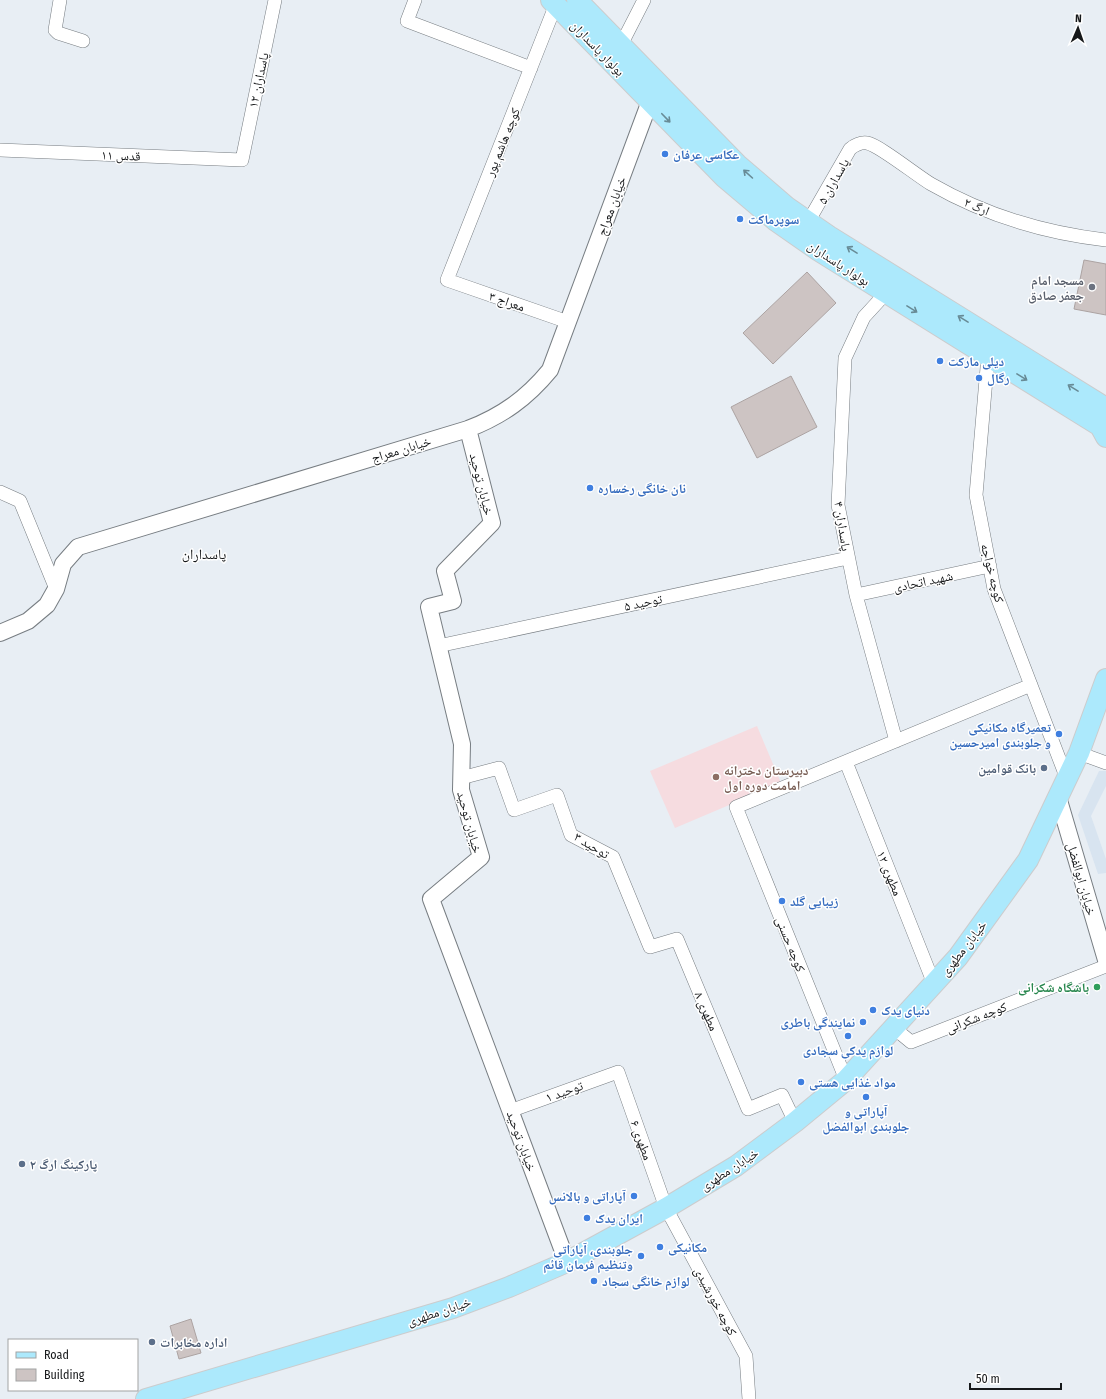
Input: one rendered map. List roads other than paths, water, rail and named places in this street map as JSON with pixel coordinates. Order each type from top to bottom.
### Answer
[{"type":"main road","name":"بولوار پاسداران","points":[[577,0],[737,164],[769,193],[808,222],[1106,408]]},
{"type":"main road","name":"بولوار پاسداران","points":[[553,2],[724,178],[757,207],[819,251],[1100,426],[1106,437]]},
{"type":"main road","name":"خیابان مطهری","points":[[146,1399],[453,1308],[509,1287],[566,1262],[666,1208],[736,1166],[795,1122],[846,1080],[934,984],[958,957],[1028,860],[1079,753],[1106,680]]},
{"type":"street","points":[[60,0],[55,30],[58,33],[83,41]]},
{"type":"street","name":"پاسداران ۱۲","points":[[242,160],[275,0]]},
{"type":"street","points":[[415,0],[408,21],[531,68]]},
{"type":"street","points":[[621,46],[644,0]]},
{"type":"street","name":"کوچه هاشم پور","points":[[447,280],[531,68],[553,2]]},
{"type":"street","name":"خیابان معراج","points":[[0,633],[28,621],[47,605],[56,590],[63,564],[78,547],[468,429],[506,412],[522,400],[537,386],[550,370],[650,101]]},
{"type":"street","name":"پاسداران ۵","points":[[808,222],[850,149],[860,143]]},
{"type":"street","name":"ارگ ۲","points":[[860,143],[872,145],[925,180],[979,208],[1043,229],[1106,240]]},
{"type":"street","name":"قدس ۱۱","points":[[0,150],[242,160]]},
{"type":"street","name":"معراج ۳","points":[[447,280],[568,322]]},
{"type":"street","name":"پاسداران ۴","points":[[886,293],[864,317],[845,358],[838,505],[856,595],[896,741]]},
{"type":"street","name":"کوچه خواجه","points":[[988,356],[976,495],[994,589],[1067,779]]},
{"type":"street","name":"خیابان توحید","points":[[468,429],[492,523],[445,571],[453,601],[429,607],[462,744],[461,790],[481,857],[431,899],[566,1262]]},
{"type":"street","points":[[0,492],[20,501],[56,590]]},
{"type":"street","name":"توحید ۵","points":[[438,646],[848,558]]},
{"type":"street","name":"شهید اتحادی","points":[[856,595],[990,566]]},
{"type":"street","points":[[846,762],[1031,685]]},
{"type":"street","points":[[1079,753],[1106,763]]},
{"type":"street","name":"کوچه حسنی","points":[[846,762],[736,807],[846,1080]]},
{"type":"street","name":"مطهری ۱۲","points":[[846,762],[934,984]]},
{"type":"street","name":"توحید ۳","points":[[461,778],[499,768],[514,810],[557,795],[571,835],[613,857],[650,947]]},
{"type":"street","name":"خیابان ابوالفضل","points":[[1058,797],[1106,960]]},
{"type":"street","name":"مطهری ۸","points":[[650,947],[677,939],[748,1109],[782,1095],[795,1122]]},
{"type":"street","name":"کوچه شکرانی","points":[[894,1028],[911,1042],[1106,960]]},
{"type":"street","name":"توحید ۱","points":[[510,1111],[618,1072]]},
{"type":"street","name":"مطهری ۶","points":[[618,1072],[666,1208]]},
{"type":"street","name":"کوچه خورشیدی","points":[[666,1208],[746,1356],[749,1399]]},
{"type":"place","name":"عکاسی عرفان","points":[[665,154]]},
{"type":"place","name":"سوپرماکت","points":[[740,219]]},
{"type":"place","name":"مسجد امام جعفر صادق","points":[[1092,287]]},
{"type":"place","name":"دیلی مارکت","points":[[940,361]]},
{"type":"place","name":"رگال","points":[[979,378]]},
{"type":"place","name":"نان خانگی رخساره","points":[[590,488]]},
{"type":"place","name":"تعمیرگاه مکانیکی و جلوبندی امیرحسین","points":[[1059,734]]},
{"type":"place","name":"بانک قوامین","points":[[1044,768]]},
{"type":"place","name":"دبیرستان دخترانه امامت دوره اول","points":[[716,777]]},
{"type":"place","name":"زیبایی گلد","points":[[782,901]]},
{"type":"place","name":"باشگاه شکرانی","points":[[1097,987]]},
{"type":"place","name":"دنیای یدک","points":[[873,1010]]},
{"type":"place","name":"نمایندگی باطری","points":[[863,1022]]},
{"type":"place","name":"لوازم یدکی سجادی","points":[[848,1036]]},
{"type":"place","name":"مواد غذایی هستی","points":[[801,1082]]},
{"type":"place","name":"آپاراتی و جلوبندی ابوالفضل","points":[[866,1097]]},
{"type":"place","name":"پارکینگ ارگ ۲","points":[[22,1164]]},
{"type":"place","name":"آپاراتی و بالانس","points":[[634,1196]]},
{"type":"place","name":"ایران یدک","points":[[587,1218]]},
{"type":"place","name":"مکانیکی","points":[[660,1247]]},
{"type":"place","name":"جلوبندی، آپاراتی وتنظیم فرمان قائم","points":[[641,1256]]},
{"type":"place","name":"لوازم خانگی سجاد","points":[[594,1281]]},
{"type":"place","name":"اداره مخابرات","points":[[152,1342]]},
{"type":"district","name":"پاسداران","points":[[204,554]]}]
